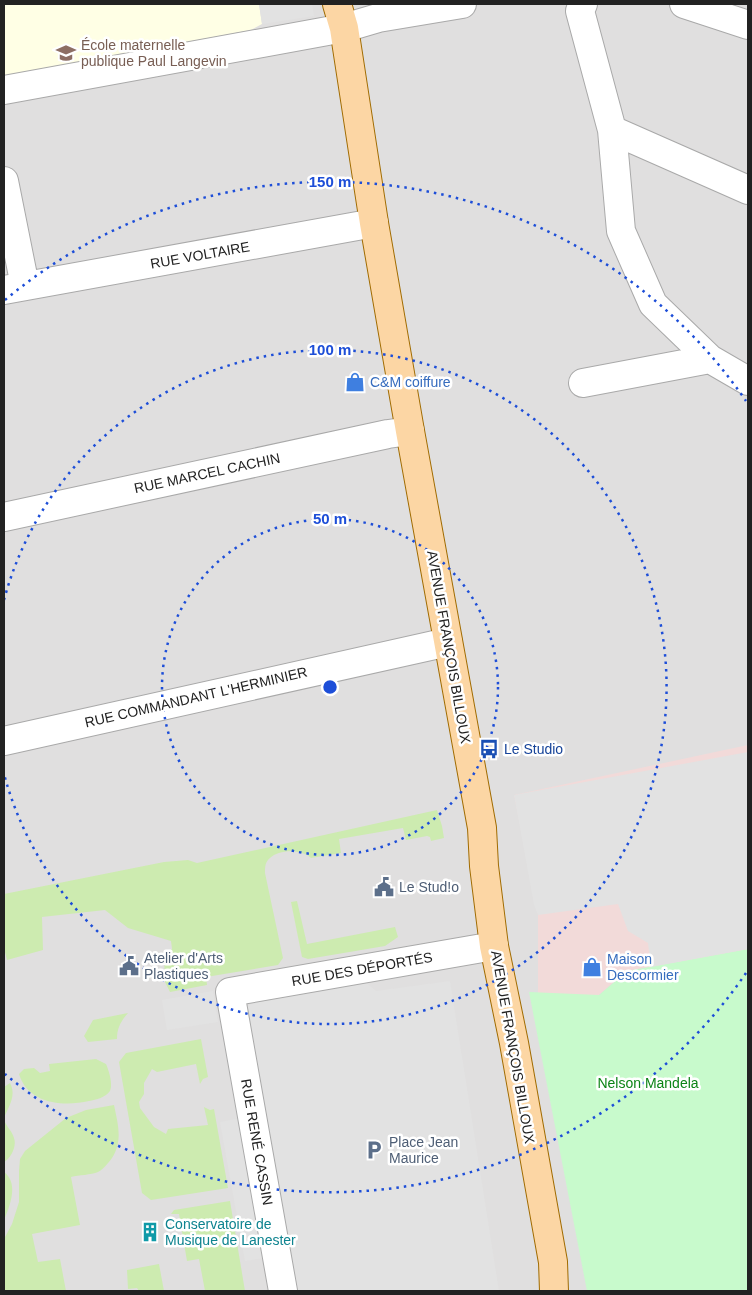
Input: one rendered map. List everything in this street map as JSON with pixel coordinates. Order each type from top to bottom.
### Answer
[{"type":"main road","name":"AVENUE FRANÇOIS BILLOUX","points":[[341,16],[410,431],[482,828],[484,866],[494,946],[514,1043],[553,1262],[554,1291]]},
{"type":"street","points":[[4,90],[291,37],[341,16],[378,18],[462,4]]},
{"type":"street","points":[[583,4],[580,11],[612,130],[621,231],[653,304],[710,359],[748,382]]},
{"type":"street","points":[[684,4],[748,25]]},
{"type":"street","points":[[612,130],[748,190]]},
{"type":"street","name":"RUE VOLTAIRE","points":[[4,184],[15,288],[374,223]]},
{"type":"street","points":[[583,382],[710,359]]},
{"type":"street","name":"RUE MARCEL CACHIN","points":[[4,517],[388,434],[410,431]]},
{"type":"street","name":"RUE COMMANDANT L'HERMINIER","points":[[4,741],[448,642]]},
{"type":"street","name":"RUE DES DÉPORTÉS","points":[[230,992],[494,946]]},
{"type":"street","name":"RUE RENÉ CASSIN","points":[[230,992],[283,1291]]},
{"type":"shaded area","points":[[4,4],[748,4],[748,1291],[4,1291]]},
{"type":"shaded area","name":"École maternelle publique Paul Langevin","points":[[4,4],[259,4],[262,24],[251,30],[4,76]]},
{"type":"shaded area","points":[[259,4],[312,4],[314,16],[262,24]]},
{"type":"shaded area","points":[[748,745],[748,952],[627,971],[599,995],[538,1000],[538,915],[514,795]]},
{"type":"shaded area","points":[[748,752],[748,949],[651,967],[648,943],[628,931],[618,904],[538,915],[534,905],[514,795]]},
{"type":"shaded area","name":"Place Jean Maurice","points":[[364,981],[376,991],[450,981],[499,1291],[297,1291],[246,1008],[256,998]]},
{"type":"shaded area","points":[[213,991],[218,1022],[167,1030],[162,1000]]},
{"type":"shaded area","points":[[252,1116],[277,1256],[245,1261],[220,1122]]},
{"type":"green space","points":[[437,810],[444,838],[431,841],[430,837],[427,836],[406,840],[403,828],[339,839],[341,853],[311,858],[302,853],[290,851],[274,855],[268,860],[265,873],[283,958],[278,965],[206,977],[207,985],[170,992],[165,982],[164,957],[172,949],[171,941],[128,928],[105,910],[42,917],[43,950],[7,960],[4,948],[4,894],[164,862],[188,860],[197,863]]},
{"type":"green space","points":[[297,901],[307,944],[395,927],[398,937],[385,946],[308,959],[302,957],[291,902]]},
{"type":"green space","name":"Nelson Mandela","points":[[748,949],[748,1291],[587,1291],[529,992],[599,995],[627,971]]},
{"type":"green space","points":[[128,1013],[120,1025],[117,1039],[88,1042],[84,1036],[93,1020]]},
{"type":"green space","points":[[201,1039],[208,1077],[203,1079],[200,1084],[196,1064],[157,1072],[152,1069],[144,1083],[144,1094],[139,1102],[140,1108],[154,1127],[166,1134],[168,1129],[208,1125],[204,1107],[210,1110],[214,1109],[228,1188],[151,1200],[142,1193],[119,1062],[126,1053]]},
{"type":"green space","points":[[96,1059],[106,1064],[111,1088],[106,1095],[92,1101],[69,1104],[48,1101],[30,1092],[19,1074],[24,1069],[34,1068],[40,1073],[50,1071],[49,1064]]},
{"type":"green space","points":[[10,1083],[13,1092],[10,1106],[4,1118],[4,1087]]},
{"type":"green space","points":[[114,1105],[119,1139],[112,1158],[98,1172],[71,1177],[80,1225],[32,1234],[38,1262],[60,1259],[66,1291],[4,1291],[4,1239],[12,1224],[19,1202],[20,1159],[25,1151],[66,1118],[86,1110]]},
{"type":"green space","points":[[4,1120],[12,1133],[15,1145],[13,1152],[4,1162]]},
{"type":"green space","points":[[4,1172],[11,1182],[12,1195],[4,1220]]},
{"type":"green space","points":[[230,1201],[245,1291],[205,1291],[199,1259],[187,1261],[179,1214],[171,1214],[174,1210]]},
{"type":"green space","points":[[159,1264],[164,1291],[128,1289],[127,1270]]},
{"type":"place","name":"École maternelle publique Paul Langevin","points":[[66,53]]},
{"type":"place","name":"C&M coiffure","points":[[355,382]]},
{"type":"place","name":"Le Studio","points":[[489,749]]},
{"type":"place","name":"Le Stud!o","points":[[384,887]]},
{"type":"place","name":"Atelier d'Arts Plastiques","points":[[129,966]]},
{"type":"place","name":"Maison Descormier","points":[[592,967]]},
{"type":"place","name":"Place Jean Maurice","points":[[374,1150]]},
{"type":"place","name":"Conservatoire de Musique de Lanester","points":[[150,1232]]}]
